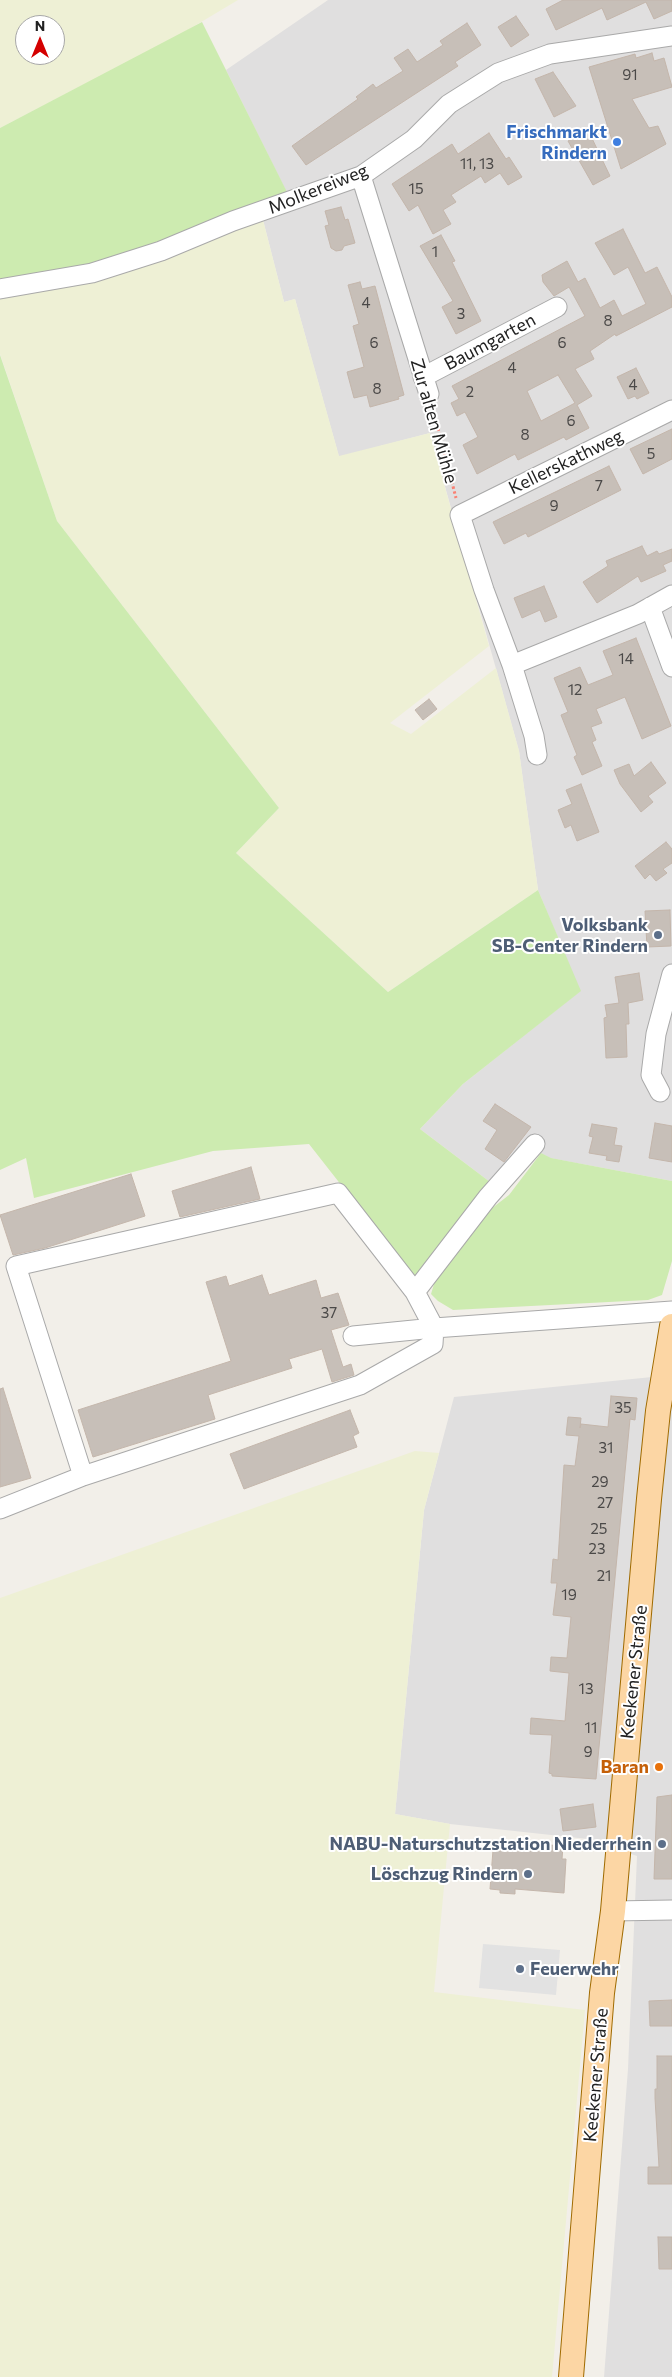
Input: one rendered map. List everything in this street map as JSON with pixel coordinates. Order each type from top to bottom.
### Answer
[{"type":"main road","name":"Keekener Straße","points":[[571,2377],[602,1993],[613,1911],[648,1499],[658,1412],[671,1338]]},
{"type":"street","name":"Molkereiweg","points":[[0,289],[92,273],[161,251],[233,221],[361,176],[414,139],[449,104],[498,73],[550,54],[672,36]]},
{"type":"street","name":"Zur alten Mühle","points":[[361,176],[426,386]]},
{"type":"street","name":"Baumgarten","points":[[426,386],[557,307]]},
{"type":"street","name":"Kellerskathweg","points":[[460,515],[672,410]]},
{"type":"street","points":[[460,515],[484,590],[512,665],[534,736],[537,755]]},
{"type":"street","points":[[512,665],[638,614],[672,595]]},
{"type":"street","points":[[650,607],[672,667]]},
{"type":"street","points":[[660,1092],[651,1075],[656,1034],[672,974]]},
{"type":"street","points":[[415,1292],[488,1197],[535,1144]]},
{"type":"street","points":[[0,1509],[83,1476],[360,1385],[433,1344],[434,1328],[415,1292],[338,1193],[16,1266],[83,1476]]},
{"type":"street","points":[[353,1336],[434,1328],[672,1311]]},
{"type":"street","points":[[613,1911],[672,1910]]},
{"type":"path","name":"Zur alten Mühle","points":[[426,386],[460,515]]},
{"type":"shaded area","points":[[328,0],[672,0],[672,1181],[550,1158],[525,1145],[494,1185],[420,1129],[463,1084],[580,991],[538,890],[519,751],[430,433],[339,457],[295,299],[284,302],[263,220],[293,205],[226,70]]},
{"type":"shaded area","points":[[672,1375],[672,2377],[604,2377],[628,2069],[637,1856],[588,1839],[450,1824],[395,1814],[424,1510],[454,1397]]},
{"type":"shaded area","name":"Feuerwehr","points":[[483,1944],[560,1950],[556,1995],[479,1988]]},
{"type":"green space","points":[[0,0],[238,0],[176,37],[0,128]]},
{"type":"green space","points":[[202,22],[287,192],[144,250],[88,267],[0,280],[0,128]]},
{"type":"green space","points":[[263,220],[284,302],[295,299],[339,456],[430,433],[489,646],[390,723],[411,734],[496,668],[519,751],[538,890],[388,992],[236,853],[279,808],[57,521],[0,354],[0,298],[167,255]]},
{"type":"green space","points":[[0,355],[57,521],[279,808],[236,853],[388,992],[538,890],[581,991],[463,1084],[420,1129],[494,1185],[414,1278],[309,1144],[213,1151],[34,1198],[26,1158],[0,1170]]},
{"type":"green space","points":[[541,1153],[551,1158],[672,1181],[672,1261],[662,1295],[648,1300],[453,1310],[438,1301],[431,1294],[438,1271],[478,1219],[509,1195]]},
{"type":"green space","points":[[415,1451],[439,1453],[424,1510],[395,1814],[450,1824],[434,1992],[585,2010],[552,2377],[0,2377],[0,1598]]},
{"type":"building","points":[[563,0],[672,0],[672,11],[654,19],[646,2],[607,20],[602,8],[556,30],[546,9]]},
{"type":"building","points":[[516,16],[529,35],[511,47],[498,27]]},
{"type":"building","points":[[467,23],[481,45],[455,62],[458,66],[306,165],[292,146],[358,99],[356,97],[373,84],[376,88],[403,71],[394,58],[408,49],[417,62],[443,45],[440,41]]},
{"type":"building","points":[[652,53],[654,61],[664,58],[672,87],[632,99],[649,128],[658,126],[666,144],[621,169],[589,67],[635,54],[636,58]]},
{"type":"building","points":[[553,72],[576,106],[554,117],[535,79]]},
{"type":"building","points":[[588,130],[610,176],[593,185],[568,141]]},
{"type":"building","points":[[489,133],[506,159],[509,157],[522,177],[508,185],[500,173],[485,183],[481,176],[451,195],[456,202],[443,210],[451,224],[433,234],[418,205],[409,211],[392,184],[452,144],[458,154]]},
{"type":"building","points":[[341,207],[345,220],[348,219],[355,243],[344,246],[342,250],[336,251],[331,248],[325,226],[329,225],[325,211]]},
{"type":"building","points":[[623,229],[645,273],[657,267],[672,297],[672,307],[616,336],[615,334],[590,351],[594,359],[575,369],[592,396],[577,405],[589,428],[566,440],[564,437],[518,460],[515,454],[477,474],[463,445],[478,437],[465,412],[457,416],[451,403],[459,399],[452,386],[585,316],[569,287],[554,296],[543,282],[542,275],[567,261],[578,282],[585,278],[600,308],[614,300],[622,316],[646,304],[628,267],[614,275],[595,243]],"holes":[[[558,375],[575,403],[541,421],[527,391]]]},
{"type":"building","points":[[441,235],[455,261],[452,262],[481,321],[456,334],[442,307],[453,301],[420,246]]},
{"type":"building","points":[[360,282],[362,289],[375,286],[404,395],[398,397],[399,399],[370,407],[367,395],[354,398],[347,372],[364,367],[353,326],[359,324],[348,285]]},
{"type":"building","points":[[636,368],[649,393],[637,399],[635,396],[628,399],[617,377]]},
{"type":"building","points":[[672,429],[672,459],[643,474],[630,449]]},
{"type":"building","points":[[609,466],[621,490],[528,537],[526,533],[504,544],[493,522]]},
{"type":"building","points":[[642,546],[647,556],[657,551],[659,554],[672,549],[672,561],[663,565],[666,571],[641,582],[638,576],[597,603],[583,582],[608,566],[606,561]]},
{"type":"building","points":[[544,586],[557,617],[545,622],[540,610],[522,618],[514,598]]},
{"type":"building","points":[[636,638],[671,726],[642,739],[625,697],[596,709],[602,723],[591,727],[596,740],[592,742],[602,766],[582,775],[574,757],[577,755],[561,715],[568,712],[554,678],[580,667],[588,685],[613,675],[603,651]]},
{"type":"building","points":[[429,699],[437,709],[423,720],[415,710]]},
{"type":"building","points":[[651,762],[666,783],[648,796],[653,802],[641,812],[620,784],[614,770],[629,764],[634,776]]},
{"type":"building","points":[[581,784],[599,832],[577,841],[571,825],[565,828],[558,810],[572,804],[566,790]]},
{"type":"building","points":[[666,842],[672,849],[672,863],[663,869],[667,873],[656,881],[650,874],[645,879],[635,866]]},
{"type":"building","name":"Volksbank SB-Center Rindern","points":[[670,910],[671,946],[647,947],[645,911]]},
{"type":"building","points":[[639,973],[643,1000],[628,1003],[629,1024],[626,1024],[627,1057],[606,1058],[604,1018],[607,1017],[605,1005],[619,1003],[615,977]]},
{"type":"building","points":[[495,1104],[531,1127],[504,1162],[485,1149],[497,1130],[483,1121]]},
{"type":"building","points":[[655,1123],[672,1126],[672,1162],[649,1158]]},
{"type":"building","points":[[592,1124],[617,1128],[614,1145],[622,1146],[619,1162],[606,1160],[607,1156],[589,1153],[593,1137],[589,1136]]},
{"type":"building","points":[[251,1167],[260,1199],[180,1217],[172,1191]]},
{"type":"building","points":[[131,1174],[145,1216],[45,1248],[13,1255],[0,1215]]},
{"type":"building","points":[[262,1275],[269,1295],[316,1280],[321,1298],[338,1293],[349,1325],[331,1330],[343,1367],[351,1364],[354,1375],[332,1382],[322,1349],[289,1359],[292,1368],[208,1395],[215,1419],[93,1457],[78,1410],[231,1361],[206,1282],[226,1276],[229,1286]]},
{"type":"building","points":[[3,1388],[31,1478],[0,1487],[0,1389]]},
{"type":"building","points":[[611,1396],[637,1398],[635,1420],[630,1419],[596,1779],[552,1776],[549,1773],[552,1735],[530,1734],[531,1718],[565,1721],[569,1673],[550,1671],[551,1657],[567,1658],[571,1617],[553,1615],[557,1583],[551,1583],[553,1559],[558,1560],[564,1465],[575,1466],[579,1436],[566,1435],[568,1417],[581,1418],[580,1428],[581,1424],[608,1427]]},
{"type":"building","points":[[350,1410],[359,1433],[353,1436],[357,1447],[244,1489],[230,1454]]},
{"type":"building","points":[[672,1795],[672,1879],[654,1879],[657,1797]]},
{"type":"building","points":[[593,1804],[596,1827],[563,1831],[560,1809]]},
{"type":"building","name":"Löschzug Rindern","points":[[509,1842],[563,1846],[562,1859],[566,1859],[564,1893],[515,1889],[515,1894],[500,1893],[500,1890],[490,1889],[493,1850],[508,1851]]},
{"type":"building","points":[[672,2000],[672,2026],[650,2026],[649,2001]]},
{"type":"building","points":[[657,2056],[672,2056],[672,2184],[648,2184],[648,2167],[659,2167],[655,2098],[655,2089],[657,2089]]},
{"type":"building","points":[[658,2237],[672,2237],[672,2269],[659,2269]]},
{"type":"place","name":"Frischmarkt Rindern","points":[[617,142]]},
{"type":"place","name":"Volksbank SB-Center Rindern","points":[[658,935]]},
{"type":"place","name":"Baran","points":[[659,1767]]},
{"type":"place","name":"NABU-Naturschutzstation Niederrhein","points":[[662,1844]]},
{"type":"place","name":"Löschzug Rindern","points":[[528,1874]]},
{"type":"place","name":"Feuerwehr","points":[[520,1969]]}]
